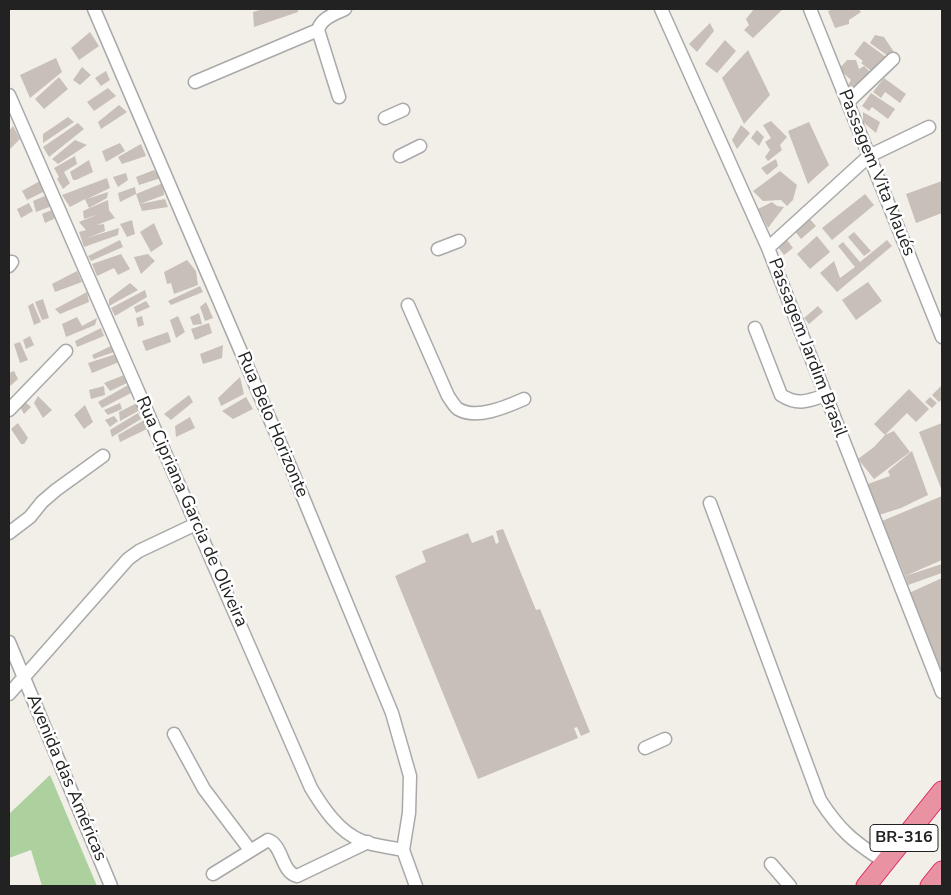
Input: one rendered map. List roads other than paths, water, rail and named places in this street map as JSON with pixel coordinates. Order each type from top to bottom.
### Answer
[{"type":"highway","name":"BR-316","points":[[866,886],[942,790]]},
{"type":"highway","name":"BR-316","points":[[930,886],[942,871]]},
{"type":"street","name":"Rua Belo Horizonte","points":[[94,9],[293,473],[392,712],[410,776],[409,813],[403,850]]},
{"type":"street","points":[[339,97],[318,30],[323,21],[345,9]]},
{"type":"street","name":"Passagem Jardim Brasil","points":[[661,9],[768,248],[942,692]]},
{"type":"street","name":"Passagem Vita Maués","points":[[810,9],[942,337]]},
{"type":"street","points":[[195,82],[318,30]]},
{"type":"street","points":[[848,102],[892,59]]},
{"type":"street","name":"Rua Cipriana Garcia de Oliveira","points":[[9,95],[311,788],[334,821],[360,840],[403,850]]},
{"type":"street","points":[[385,118],[403,110]]},
{"type":"street","points":[[768,248],[869,156],[929,127]]},
{"type":"street","points":[[400,156],[420,146]]},
{"type":"street","points":[[438,249],[459,241]]},
{"type":"street","points":[[408,305],[448,396],[456,408],[469,414],[501,409],[524,399]]},
{"type":"street","points":[[755,328],[781,395],[791,401],[804,402],[826,396]]},
{"type":"street","points":[[9,410],[66,351]]},
{"type":"street","points":[[9,533],[30,518],[42,502],[56,490],[103,456]]},
{"type":"street","points":[[710,503],[820,800],[834,822],[849,837],[885,862]]},
{"type":"street","points":[[9,694],[128,559],[139,551],[196,524]]},
{"type":"street","name":"Avenida das Américas","points":[[9,642],[111,886]]},
{"type":"street","points":[[174,734],[204,789],[250,850]]},
{"type":"street","points":[[645,748],[665,739]]},
{"type":"street","points":[[213,874],[264,841],[270,840],[291,874],[302,881],[368,842]]},
{"type":"street","points":[[403,850],[416,886]]},
{"type":"street","points":[[770,864],[790,886]]}]
